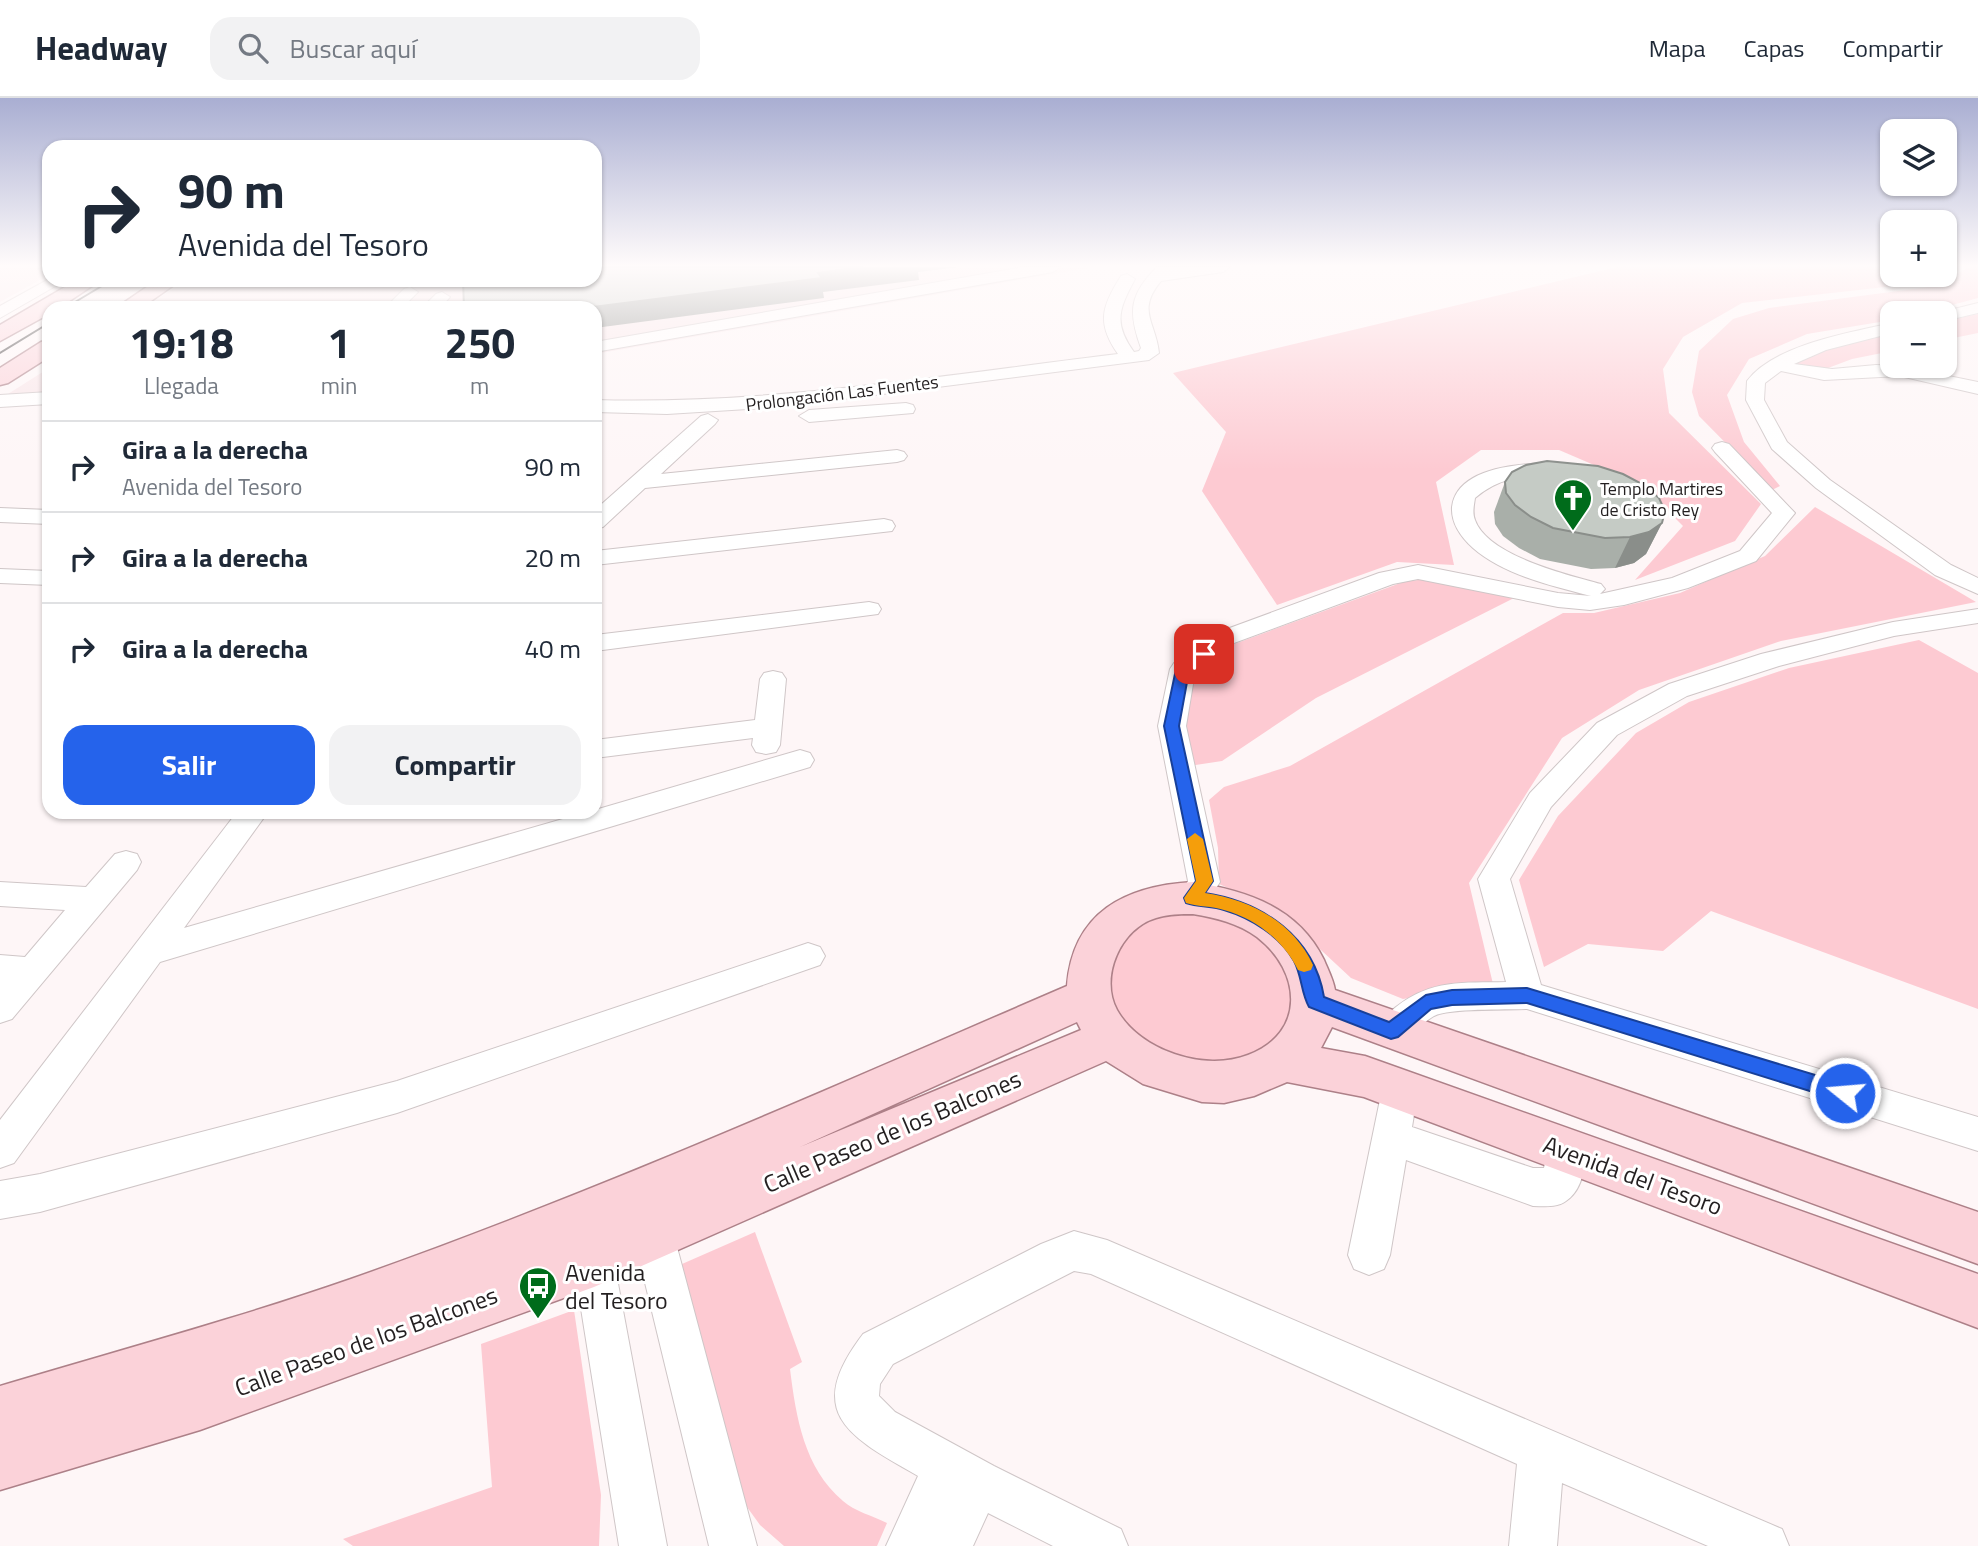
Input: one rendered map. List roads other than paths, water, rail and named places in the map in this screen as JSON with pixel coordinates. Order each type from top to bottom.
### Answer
[{"type":"main road","points":[[1192,898],[1224,903],[1253,914],[1279,931],[1299,954],[1312,980],[1315,1002],[1311,1024],[1301,1044],[1284,1061],[1256,1076],[1222,1082],[1186,1079],[1151,1067],[1101,1017],[1089,970],[1097,945],[1113,925],[1135,909],[1163,900],[1192,898]]},
{"type":"main road","points":[[1315,1002],[1978,1238]]},
{"type":"main road","name":"Calle Paseo de los Balcones","points":[[0,1460],[200,1401],[648,1213],[1101,1017]]},
{"type":"main road","name":"Avenida del Tesoro","points":[[1284,1061],[1365,1077],[1396,1113],[1566,1151],[1978,1301]]},
{"type":"main road","name":"Calle Paseo de los Balcones","points":[[0,1415],[201,1355],[397,1290],[589,1237]]},
{"type":"street","points":[[602,346],[666,335]]},
{"type":"street","points":[[1113,335],[1130,358],[1150,353],[1143,335]]},
{"type":"street","points":[[1861,335],[1834,341],[1776,364],[1756,381],[1755,400],[1779,445],[1823,484],[1943,570],[1978,587]]},
{"type":"street","name":"Prolongación Las Fuentes","points":[[602,406],[667,408],[781,401],[1130,358]]},
{"type":"street","points":[[1776,364],[1818,373],[1888,370],[1925,375],[1978,388]]},
{"type":"street","points":[[0,401],[42,398]]},
{"type":"street","points":[[602,420],[649,423],[906,409]]},
{"type":"street","points":[[602,516],[708,420]]},
{"type":"street","points":[[1721,448],[1784,513]]},
{"type":"street","points":[[639,482],[897,456]]},
{"type":"street","points":[[1580,475],[1558,469],[1517,469],[1483,479],[1464,496],[1463,520],[1476,539],[1504,559],[1541,575],[1624,598]]},
{"type":"street","points":[[1192,898],[1204,881],[1172,726],[1182,669],[1225,638],[1387,578],[1418,572],[1558,600],[1590,603],[1624,598],[1681,583],[1748,556],[1784,513],[1823,484]]},
{"type":"street","points":[[0,515],[42,517]]},
{"type":"street","points":[[602,557],[884,526]]},
{"type":"street","points":[[0,576],[42,578]]},
{"type":"street","points":[[602,642],[869,609]]},
{"type":"street","points":[[1527,995],[1494,880],[1540,800],[1607,729],[1678,690],[1770,660],[1893,629],[1978,616]]},
{"type":"street","points":[[764,770],[773,679]]},
{"type":"street","points":[[602,749],[768,727]]},
{"type":"street","points":[[602,818],[800,760]]},
{"type":"street","points":[[0,1150],[248,819]]},
{"type":"street","points":[[148,952],[598,819]]},
{"type":"street","points":[[0,1009],[16,970],[93,900],[126,862]]},
{"type":"street","points":[[0,894],[93,900]]},
{"type":"street","points":[[0,1200],[40,1193],[397,1097],[808,956]]},
{"type":"street","points":[[1391,1031],[1426,1003],[1452,998],[1527,995],[1978,1134]]},
{"type":"street","points":[[1370,1255],[1396,1113]]},
{"type":"street","points":[[648,1213],[733,1546]]},
{"type":"street","points":[[589,1237],[643,1546]]},
{"type":"street","points":[[1104,1546],[962,1474],[865,1417],[856,1401],[856,1387],[863,1368],[878,1349],[1056,1258],[1074,1251],[1093,1254],[1541,1451],[1765,1546]]},
{"type":"street","points":[[1533,1546],[1541,1451]]},
{"type":"street","points":[[910,1546],[962,1474]]},
{"type":"street","points":[[948,1546],[962,1474]]},
{"type":"tram line","points":[[0,353],[30,335]]},
{"type":"place","name":"Templo Martires de Cristo Rey","points":[[1573,532]]},
{"type":"place","name":"Avenida del Tesoro","points":[[538,1320]]}]
